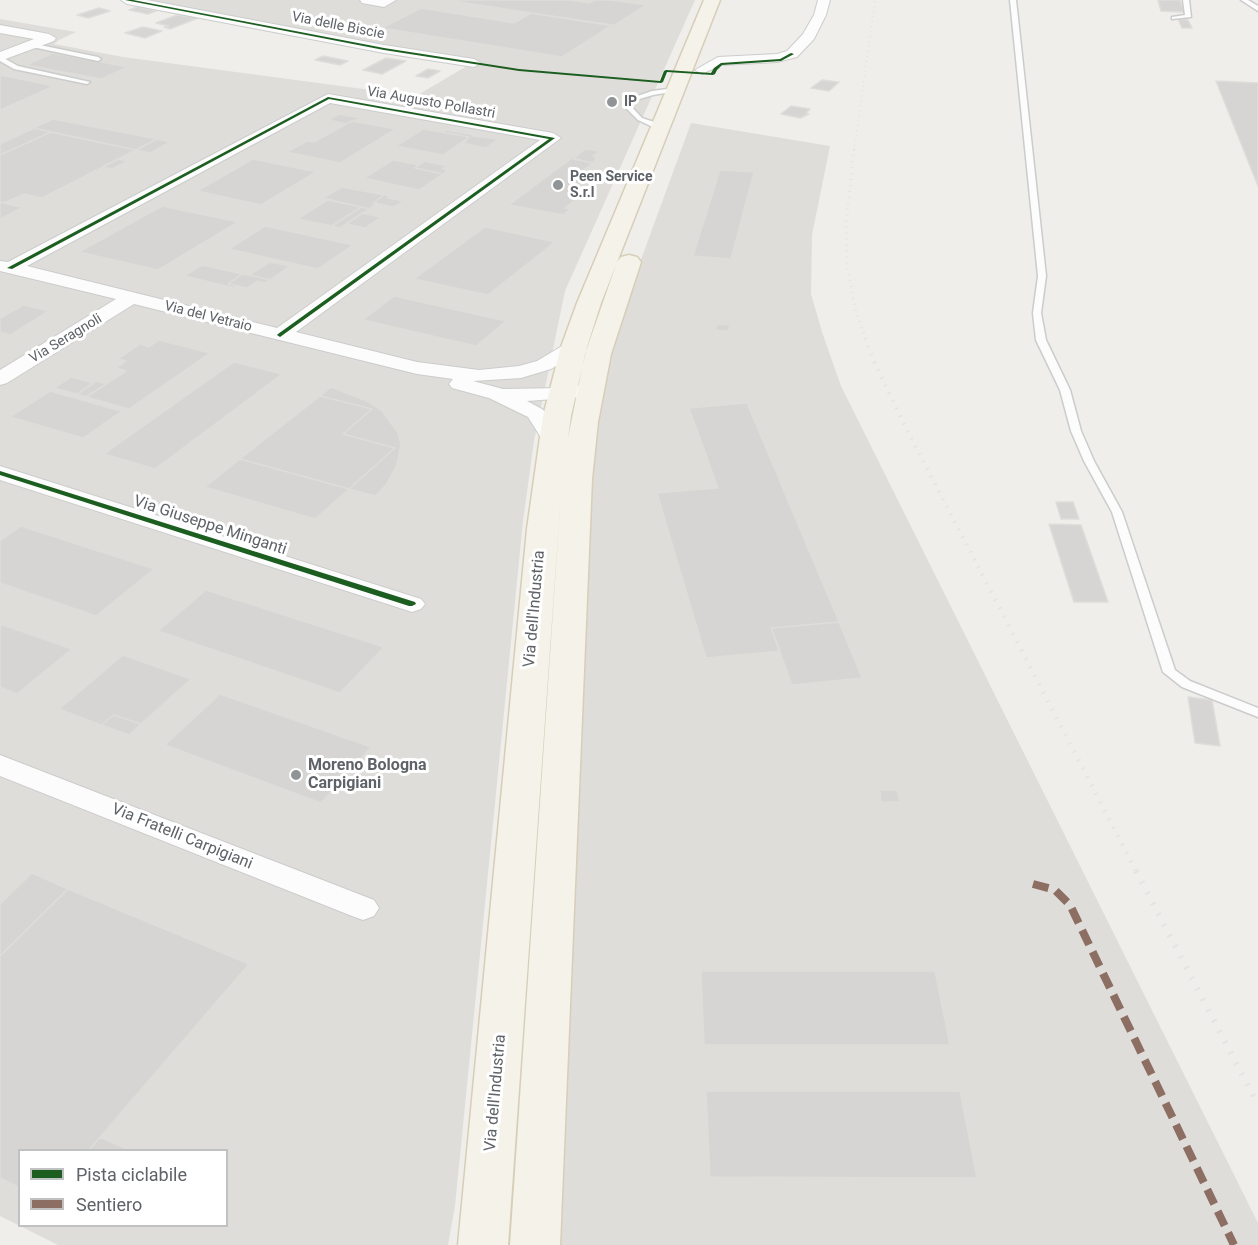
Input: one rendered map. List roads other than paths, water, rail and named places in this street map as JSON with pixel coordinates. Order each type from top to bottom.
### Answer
[{"type":"main road","name":"Via dell'Industria","points":[[535,1245],[575,512],[584,422],[572,389],[574,347],[589,303],[712,0]]},
{"type":"main road","points":[[644,222],[728,0]]},
{"type":"main road","name":"Via dell'Industria","points":[[483,1245],[541,541],[553,440],[572,389],[604,334],[636,244]]},
{"type":"street","name":"Via delle Biscie","points":[[127,0],[384,49],[474,63]]},
{"type":"street","points":[[366,0],[384,3],[390,0]]},
{"type":"street","points":[[702,70],[718,61],[777,58],[792,54],[809,36],[820,15],[824,0]]},
{"type":"street","points":[[0,29],[49,38],[0,58]]},
{"type":"street","name":"Via Augusto Pollastri","points":[[5,267],[328,98],[553,138],[280,335]]},
{"type":"street","name":"Via del Vetraio","points":[[5,267],[417,368],[572,389]]},
{"type":"street","name":"Via Seragnoli","points":[[0,379],[131,298]]},
{"type":"street","name":"Via del Vetraio","points":[[479,376],[521,372],[544,365],[574,347]]},
{"type":"street","name":"Via del Vetraio","points":[[417,368],[450,381],[496,394],[535,413],[545,424],[553,440]]},
{"type":"street","name":"Via del Vetraio","points":[[496,394],[526,396],[572,389]]},
{"type":"street","name":"Via Giuseppe Minganti","points":[[0,473],[412,604]]},
{"type":"street","name":"Via Fratelli Carpigiani","points":[[0,765],[363,908]]},
{"type":"lane","points":[[1013,0],[1042,276],[1037,324],[1041,340],[1065,390],[1076,431],[1089,461],[1117,512],[1168,672],[1186,684],[1258,713]]},
{"type":"lane","points":[[1174,18],[1188,17],[1186,0]]},
{"type":"lane","points":[[1244,0],[1258,9]]},
{"type":"lane","points":[[30,45],[98,59]]},
{"type":"lane","points":[[0,58],[16,68],[87,82]]},
{"type":"lane","points":[[660,127],[640,119],[627,106],[631,100],[652,93],[675,90]]},
{"type":"railway","points":[[854,151],[875,0]]},
{"type":"railway","points":[[854,149],[846,223],[847,266],[856,312],[866,339]]},
{"type":"railway","points":[[865,338],[907,430],[983,576]]},
{"type":"railway","points":[[982,574],[1137,873]]},
{"type":"railway","points":[[1136,871],[1258,1105]]},
{"type":"place","name":"IP","points":[[612,102]]},
{"type":"place","name":"Peen Service S.r.l","points":[[558,185]]},
{"type":"place","name":"Moreno Bologna Carpigiani","points":[[296,775]]}]
